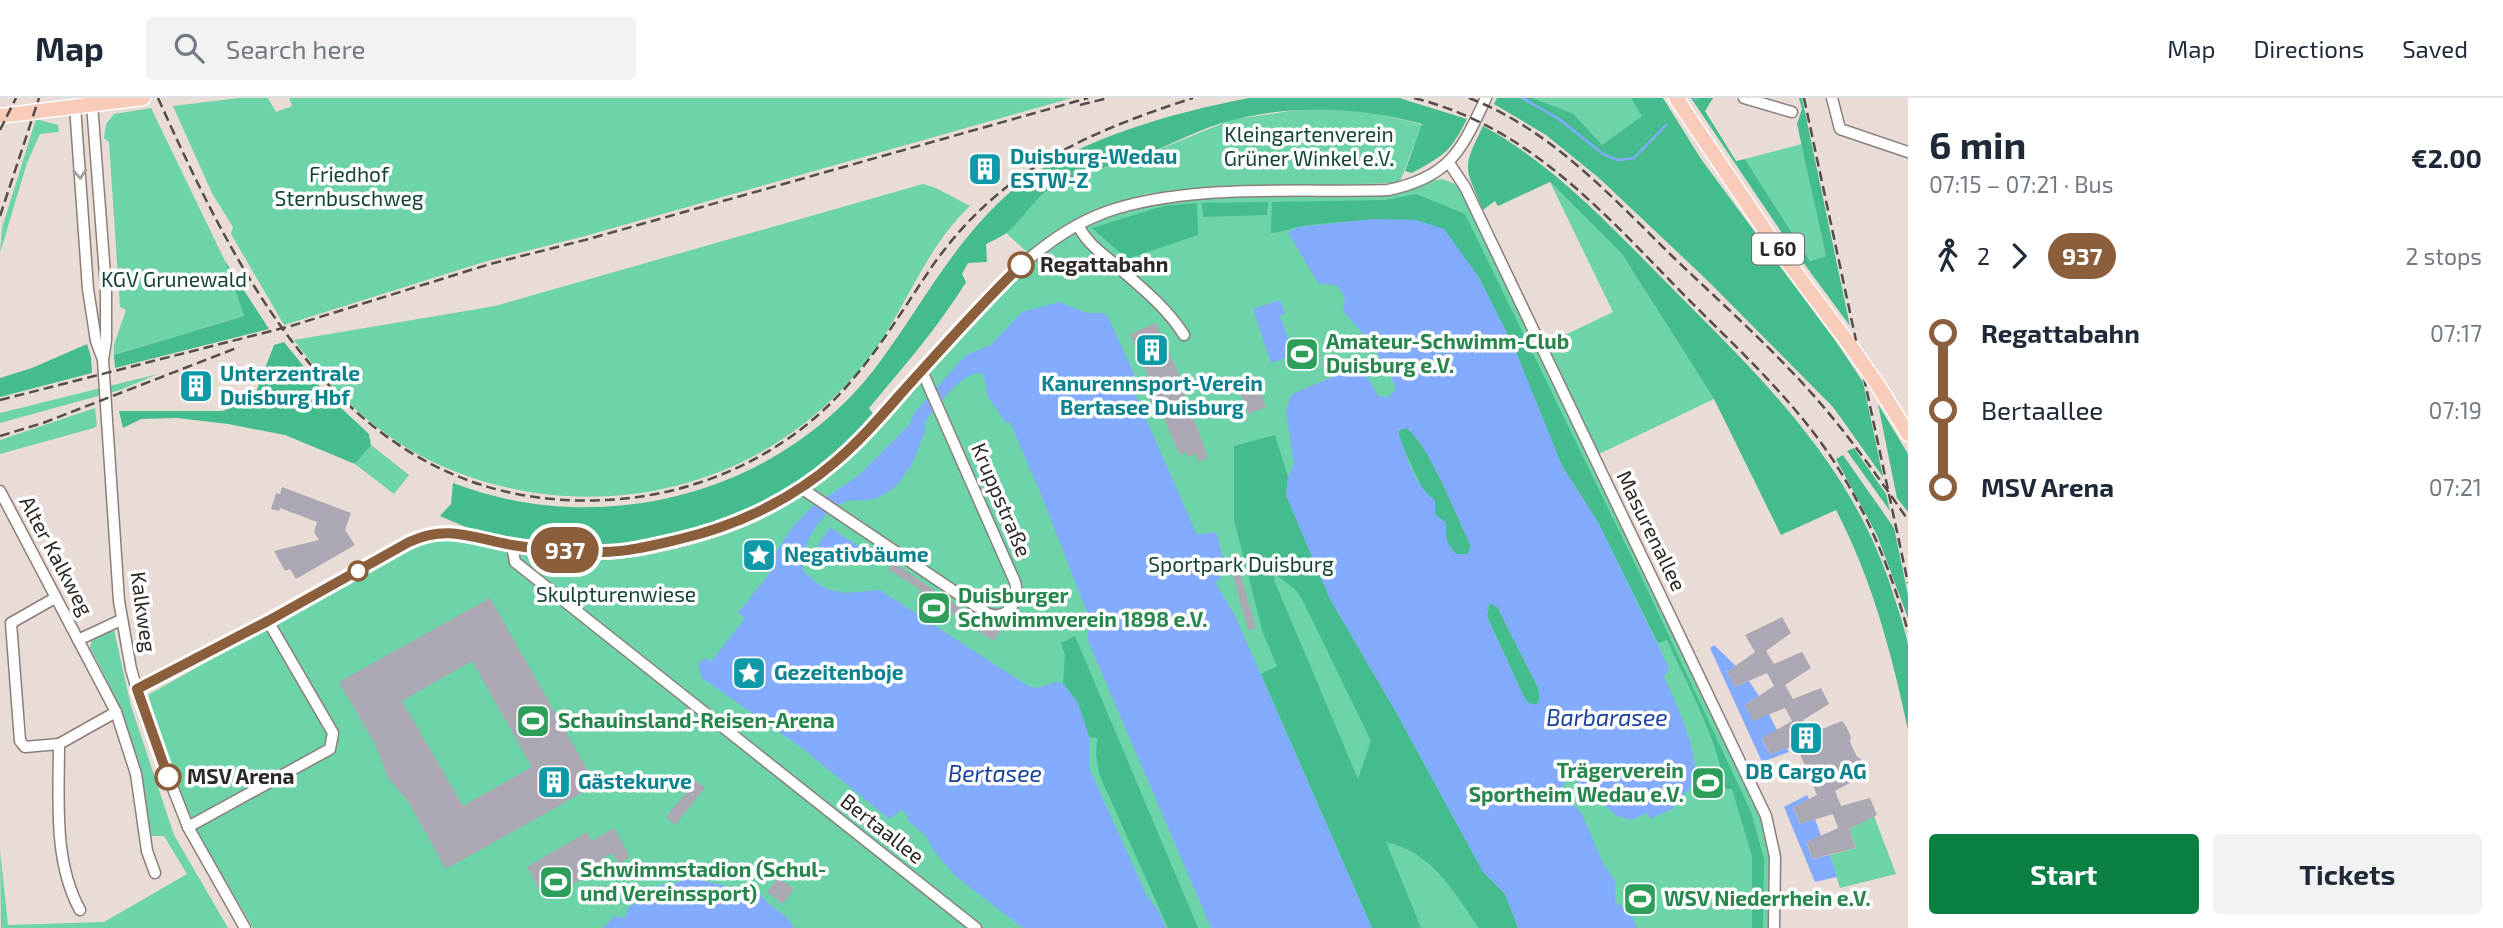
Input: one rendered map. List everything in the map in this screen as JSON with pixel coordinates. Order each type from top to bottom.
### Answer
[{"type":"main road","points":[[0,116],[143,98]]},
{"type":"main road","name":"L 60","points":[[1676,98],[1775,245],[1850,345],[1908,434]]},
{"type":"street","points":[[137,689],[428,534],[460,533],[512,545],[600,552],[625,551],[728,525],[753,515],[801,488],[834,463],[856,443],[994,291],[1021,265],[1078,225],[1131,205],[1186,195],[1388,190],[1413,184],[1449,163],[1463,148],[1486,98]]},
{"type":"street","points":[[1744,98],[1792,112]]},
{"type":"street","points":[[1832,98],[1840,129],[1908,152]]},
{"type":"street","name":"Kalkweg","points":[[92,104],[106,288],[106,340],[103,360],[121,620],[137,689],[188,827],[245,928]]},
{"type":"street","name":"Kalkweg","points":[[75,106],[88,289],[96,341],[103,360]]},
{"type":"street","name":"Masurenallee","points":[[1449,163],[1465,187],[1766,816],[1774,856],[1774,928]]},
{"type":"street","points":[[1078,225],[1086,240],[1177,323],[1184,335]]},
{"type":"street","name":"Kruppstraße","points":[[801,488],[988,614],[1000,615],[1012,607],[1017,595],[1015,582],[922,371]]},
{"type":"street","name":"Alter Kalkweg","points":[[0,491],[46,574],[55,598],[116,712]]},
{"type":"street","name":"Bertaallee","points":[[512,545],[515,562],[976,928]]},
{"type":"street","points":[[55,598],[13,621],[11,626],[20,741],[26,747],[59,744],[116,712],[136,774],[147,850],[155,873]]},
{"type":"street","name":"Alter Kalkweg","points":[[78,640],[121,620]]},
{"type":"street","points":[[188,827],[330,749],[333,733],[268,621]]},
{"type":"street","points":[[59,744],[59,815],[66,876],[68,889],[80,910]]},
{"type":"green space","name":"Friedhof Sternbuschweg","points":[[239,98],[268,98],[276,112],[292,106],[289,98],[1072,98],[484,262],[284,325],[231,234],[233,227],[212,193],[173,106]]},
{"type":"green space","points":[[1249,98],[1399,98],[1467,119],[1445,152],[1412,173],[1405,171],[1422,124],[1351,111],[1304,110],[1281,111],[1221,123],[1139,157],[1060,183],[1037,199],[1005,234],[986,244],[987,262],[968,263],[962,274],[966,282],[955,299],[920,347],[869,408],[875,417],[842,449],[807,476],[771,499],[732,518],[691,532],[604,546],[550,545],[507,540],[484,534],[440,516],[451,504],[453,483],[510,500],[568,507],[626,505],[684,494],[738,475],[790,447],[836,411],[876,367],[974,228],[1015,188],[1066,156],[1126,130],[1189,111]]},
{"type":"green space","points":[[1497,98],[1533,98],[1574,114],[1602,145],[1642,116],[1631,98],[1663,98],[1701,159],[1863,382],[1883,477],[1833,407],[1707,280],[1599,178],[1546,135],[1494,104]]},
{"type":"green space","points":[[1533,98],[1631,98],[1643,116],[1602,145],[1574,114]]},
{"type":"green space","points":[[1691,98],[1713,98],[1705,111],[1736,161],[1745,159],[1810,261],[1826,256],[1797,124],[1802,109],[1799,98],[1802,98],[1850,326],[1786,239]]},
{"type":"green space","name":"KGV Grunewald","points":[[151,108],[225,261],[244,316],[114,355],[114,345],[126,310],[120,307],[109,142],[104,138],[106,124],[114,114]]},
{"type":"green space","name":"Kleingartenverein Grüner Winkel e.V.","points":[[1310,108],[1366,112],[1422,125],[1401,179],[1397,183],[1186,189],[1146,194],[1077,221],[1048,236],[1028,253],[1006,233],[1029,206],[1050,189],[1076,176],[1138,158],[1231,120]]},
{"type":"green space","points":[[36,119],[58,125],[59,132],[40,134],[27,163],[0,253],[2,228]]},
{"type":"green space","points":[[1483,126],[1535,159],[1603,219],[1767,386],[1825,458],[1872,539],[1902,622],[1908,645],[1908,730],[1880,617],[1849,536],[1836,510],[1781,535],[1714,399],[1622,254],[1550,182],[1498,206],[1495,201],[1483,210],[1468,168],[1471,152]]},
{"type":"green space","points":[[1802,144],[1826,256],[1810,261],[1745,159]]},
{"type":"green space","name":"Sportpark Duisburg","points":[[1443,179],[1455,184],[1463,194],[1761,818],[1770,860],[1769,928],[253,928],[197,831],[171,770],[148,695],[411,547],[441,541],[525,555],[608,560],[670,550],[723,535],[754,523],[787,505],[848,458],[1014,278],[1052,245],[1081,227],[1116,212],[1152,203],[1228,196],[1381,195]]},
{"type":"green space","points":[[1550,182],[1622,254],[1714,399],[1599,454],[1546,344],[1613,312]]},
{"type":"green space","points":[[923,184],[970,206],[945,234],[925,264],[869,358],[838,394],[787,436],[741,463],[691,482],[639,493],[587,497],[534,493],[481,481],[431,461],[391,438],[338,393],[294,340],[495,306]]},
{"type":"green space","points":[[1416,194],[1465,214],[1640,574],[1751,812],[1764,859],[1763,928],[1752,928],[1752,856],[1732,789],[1725,789],[1716,750],[1701,713],[1667,640],[1658,643],[1598,522],[1562,466],[1514,347],[1478,276],[1416,220],[1331,223],[1271,233],[1272,202],[1386,200]]},
{"type":"green space","points":[[1268,202],[1267,215],[1203,217],[1202,203]]},
{"type":"green space","points":[[1197,203],[1198,235],[1127,259],[1092,228],[1163,206]]},
{"type":"green space","points":[[225,261],[269,329],[115,368],[114,355],[244,316]]},
{"type":"green space","points":[[284,342],[326,394],[369,434],[371,445],[355,464],[285,435],[228,424],[177,418],[141,419],[123,428],[119,411],[223,411],[254,397],[274,345]]},
{"type":"green space","points":[[87,344],[92,373],[0,397],[0,378],[32,368]]},
{"type":"green space","points":[[158,374],[120,390],[0,423],[0,413]]},
{"type":"green space","points":[[1878,404],[1908,454],[1908,512],[1897,498]]},
{"type":"green space","points":[[95,408],[97,426],[94,428],[0,454],[0,440]]},
{"type":"green space","points":[[1406,428],[1424,449],[1442,482],[1471,546],[1468,554],[1456,554],[1450,547],[1402,445],[1398,431]]},
{"type":"green space","points":[[1275,435],[1288,477],[1286,495],[1330,599],[1396,712],[1483,872],[1505,894],[1518,928],[1479,928],[1451,888],[1429,864],[1402,847],[1386,842],[1421,928],[1372,928],[1261,674],[1277,666],[1263,633],[1234,520],[1234,446]],"holes":[[[1275,574],[1296,590],[1371,741],[1358,779],[1274,580]]]},
{"type":"green space","points":[[371,445],[409,475],[394,494],[355,464]]},
{"type":"green space","points":[[1854,448],[1886,494],[1890,511],[1847,451]]},
{"type":"green space","points":[[1843,455],[1894,528],[1908,595],[1908,618],[1877,535],[1836,459]]},
{"type":"green space","points":[[1490,602],[1497,607],[1538,688],[1540,699],[1536,705],[1528,703],[1523,695],[1487,616]]},
{"type":"green space","points":[[108,630],[114,630],[131,706],[174,835],[228,928],[1,928],[0,850],[8,925],[104,922],[187,874],[164,836],[150,836],[143,787],[130,739],[102,670],[90,648],[92,639]]},
{"type":"green space","points":[[1075,636],[1198,928],[1168,928],[1099,774],[1097,738],[1089,737],[1078,703],[1063,683],[1065,655],[1061,643]]},
{"type":"green space","points":[[1874,816],[1896,874],[1840,888],[1830,855],[1856,848],[1849,829]]},
{"type":"water","name":"Barbarasee","points":[[1373,219],[1416,220],[1444,229],[1478,276],[1514,347],[1562,466],[1598,522],[1669,668],[1664,677],[1687,732],[1695,763],[1695,777],[1691,787],[1671,802],[1674,808],[1651,819],[1647,813],[1632,820],[1617,816],[1573,779],[1566,780],[1562,789],[1564,797],[1581,812],[1603,863],[1615,881],[1615,902],[1630,911],[1637,928],[1518,928],[1505,894],[1483,872],[1396,712],[1330,599],[1286,495],[1288,477],[1294,464],[1286,410],[1292,394],[1361,365],[1378,396],[1389,397],[1396,389],[1373,347],[1343,311],[1345,297],[1338,286],[1318,283],[1288,232],[1299,227]],"holes":[[[1406,428],[1424,449],[1442,482],[1471,546],[1468,554],[1456,554],[1450,547],[1446,536],[1446,523],[1435,514],[1435,500],[1422,487],[1404,450],[1398,431]],[[1489,603],[1497,607],[1538,687],[1540,699],[1536,705],[1528,703],[1523,695],[1487,617]]]},
{"type":"water","points":[[1280,300],[1285,314],[1280,316],[1294,355],[1271,363],[1253,309]]},
{"type":"water","name":"Bertasee","points":[[1059,302],[1087,313],[1103,313],[1108,317],[1134,374],[1133,389],[1197,535],[1213,532],[1217,534],[1225,566],[1219,580],[1215,582],[1235,616],[1372,928],[1211,928],[1088,641],[1089,618],[1043,499],[1010,422],[1006,423],[988,397],[983,373],[967,377],[959,383],[926,420],[926,429],[910,469],[908,468],[892,489],[874,498],[845,502],[828,513],[813,531],[808,542],[804,552],[804,572],[830,590],[846,593],[880,590],[1028,686],[1038,688],[1056,682],[1063,683],[1078,703],[1089,737],[1089,768],[1146,894],[1158,910],[1166,928],[1023,928],[954,875],[932,848],[927,837],[907,820],[908,816],[902,810],[889,819],[802,748],[702,678],[698,664],[705,658],[711,662],[745,618],[738,613],[769,574],[778,549],[795,524],[813,506],[858,476],[909,425],[915,412],[966,355],[991,345],[1022,312]]},
{"type":"water","points":[[830,527],[861,548],[848,567],[817,547]]},
{"type":"water","points":[[1714,645],[1736,666],[1727,672],[1735,687],[1749,681],[1759,696],[1745,705],[1753,720],[1769,714],[1777,730],[1762,739],[1770,754],[1787,748],[1789,752],[1762,762],[1710,648]]},
{"type":"water","points":[[1807,795],[1809,799],[1793,808],[1800,824],[1815,819],[1821,836],[1807,843],[1812,859],[1830,855],[1837,877],[1815,882],[1784,807]]},
{"type":"water","points":[[686,873],[689,873],[691,878],[761,894],[794,928],[603,928],[615,916],[625,918],[628,908],[660,885],[680,882]]},
{"type":"building","name":"Duisburg-Wedau ESTW-Z","points":[[998,158],[1002,166],[975,180],[973,170]]},
{"type":"building","points":[[1156,323],[1184,386],[1182,387],[1208,458],[1199,462],[1195,454],[1188,457],[1186,452],[1180,455],[1160,410],[1156,412],[1145,388],[1152,385],[1130,334]]},
{"type":"building","name":"Unterzentrale Duisburg Hbf","points":[[206,376],[209,389],[186,395],[183,382]]},
{"type":"building","points":[[1255,376],[1266,407],[1248,414],[1237,382]]},
{"type":"building","points":[[282,487],[351,513],[345,530],[355,545],[296,579],[290,569],[285,571],[274,551],[319,540],[314,532],[317,522],[280,508],[279,511],[271,509],[276,493],[280,494]]},
{"type":"building","points":[[1235,556],[1256,628],[1248,630],[1228,558]]},
{"type":"building","points":[[893,562],[993,630],[994,627],[1000,631],[993,641],[936,603],[934,606],[917,595],[921,590],[888,569]]},
{"type":"building","name":"Schauinsland-Reisen-Arena","points":[[490,598],[596,785],[446,869],[409,803],[388,778],[375,744],[339,682]],"holes":[[[472,661],[532,767],[463,806],[402,701]]]},
{"type":"building","name":"DB Cargo AG","points":[[1782,617],[1791,633],[1766,651],[1774,664],[1802,652],[1811,668],[1785,685],[1793,699],[1821,688],[1829,704],[1803,720],[1810,734],[1842,721],[1846,726],[1865,775],[1835,791],[1841,806],[1870,798],[1877,815],[1849,829],[1856,848],[1812,859],[1807,842],[1838,828],[1833,814],[1800,824],[1793,807],[1817,795],[1796,745],[1770,754],[1762,738],[1792,721],[1785,708],[1753,721],[1745,705],[1774,686],[1767,673],[1735,687],[1727,672],[1755,652],[1745,635]]},
{"type":"building","points":[[696,781],[705,788],[675,825],[666,817]]},
{"type":"building","name":"Schwimmstadion (Schul- und Vereinssport)","points":[[614,828],[630,857],[618,864],[612,853],[601,860],[605,866],[546,900],[527,867],[587,832],[592,841]]},
{"type":"building","points":[[778,877],[794,889],[783,904],[767,892]]},
{"type":"waterway","points":[[1522,98],[1559,119],[1603,154],[1618,160],[1634,158],[1666,125]]},
{"type":"railway","points":[[0,130],[16,98]]},
{"type":"railway","points":[[0,216],[39,98]]},
{"type":"railway","points":[[158,98],[230,245],[273,315],[322,377],[378,430],[444,470],[520,494],[607,500],[664,492],[719,476],[745,464],[794,434],[817,416],[850,383],[931,268],[957,234],[985,205],[1015,181],[1080,142],[1153,111],[1193,98]]},
{"type":"railway","points":[[0,400],[291,326],[490,264],[585,240],[1088,98]]},
{"type":"railway","points":[[1080,105],[1108,98]]},
{"type":"railway","points":[[1414,98],[1456,112],[1496,130],[1532,153],[1566,180],[1630,239],[1781,394],[1814,433],[1855,496],[1894,585],[1908,632]]},
{"type":"railway","points":[[1469,98],[1498,111],[1553,146],[1626,210],[1798,378],[1852,442],[1908,520]]},
{"type":"railway","points":[[1804,98],[1908,583]]},
{"type":"railway","points":[[0,436],[43,423],[239,347]]},
{"type":"bus line","name":"937","points":[[168,777],[137,689],[428,534],[460,533],[538,548],[625,551],[702,534],[753,515],[801,488],[856,443],[994,291],[1021,265]]},
{"type":"place","name":"Duisburg-Wedau ESTW-Z","points":[[985,169]]},
{"type":"place","name":"Regattabahn","points":[[1021,265]]},
{"type":"place","name":"Kanurennsport-Verein Bertasee Duisburg","points":[[1152,350]]},
{"type":"place","name":"Amateur-Schwimm-Club Duisburg e.V.","points":[[1302,354]]},
{"type":"place","name":"Unterzentrale Duisburg Hbf","points":[[196,386]]},
{"type":"place","name":"Negativbäume","points":[[759,555]]},
{"type":"place","name":"Duisburger Schwimmverein 1898 e.V.","points":[[934,608]]},
{"type":"place","name":"Gezeitenboje","points":[[749,673]]},
{"type":"place","name":"Schauinsland-Reisen-Arena","points":[[533,721]]},
{"type":"place","name":"DB Cargo AG","points":[[1806,738]]},
{"type":"place","name":"MSV Arena","points":[[168,777]]},
{"type":"place","name":"Gästekurve","points":[[554,782]]},
{"type":"place","name":"Trägerverein Sportheim Wedau e.V.","points":[[1708,783]]},
{"type":"place","name":"Schwimmstadion (Schul- und Vereinssport)","points":[[556,882]]},
{"type":"place","name":"WSV Niederrhein e.V.","points":[[1640,899]]},
{"type":"park label","name":"Skulpturenwiese","points":[[616,595]]}]
